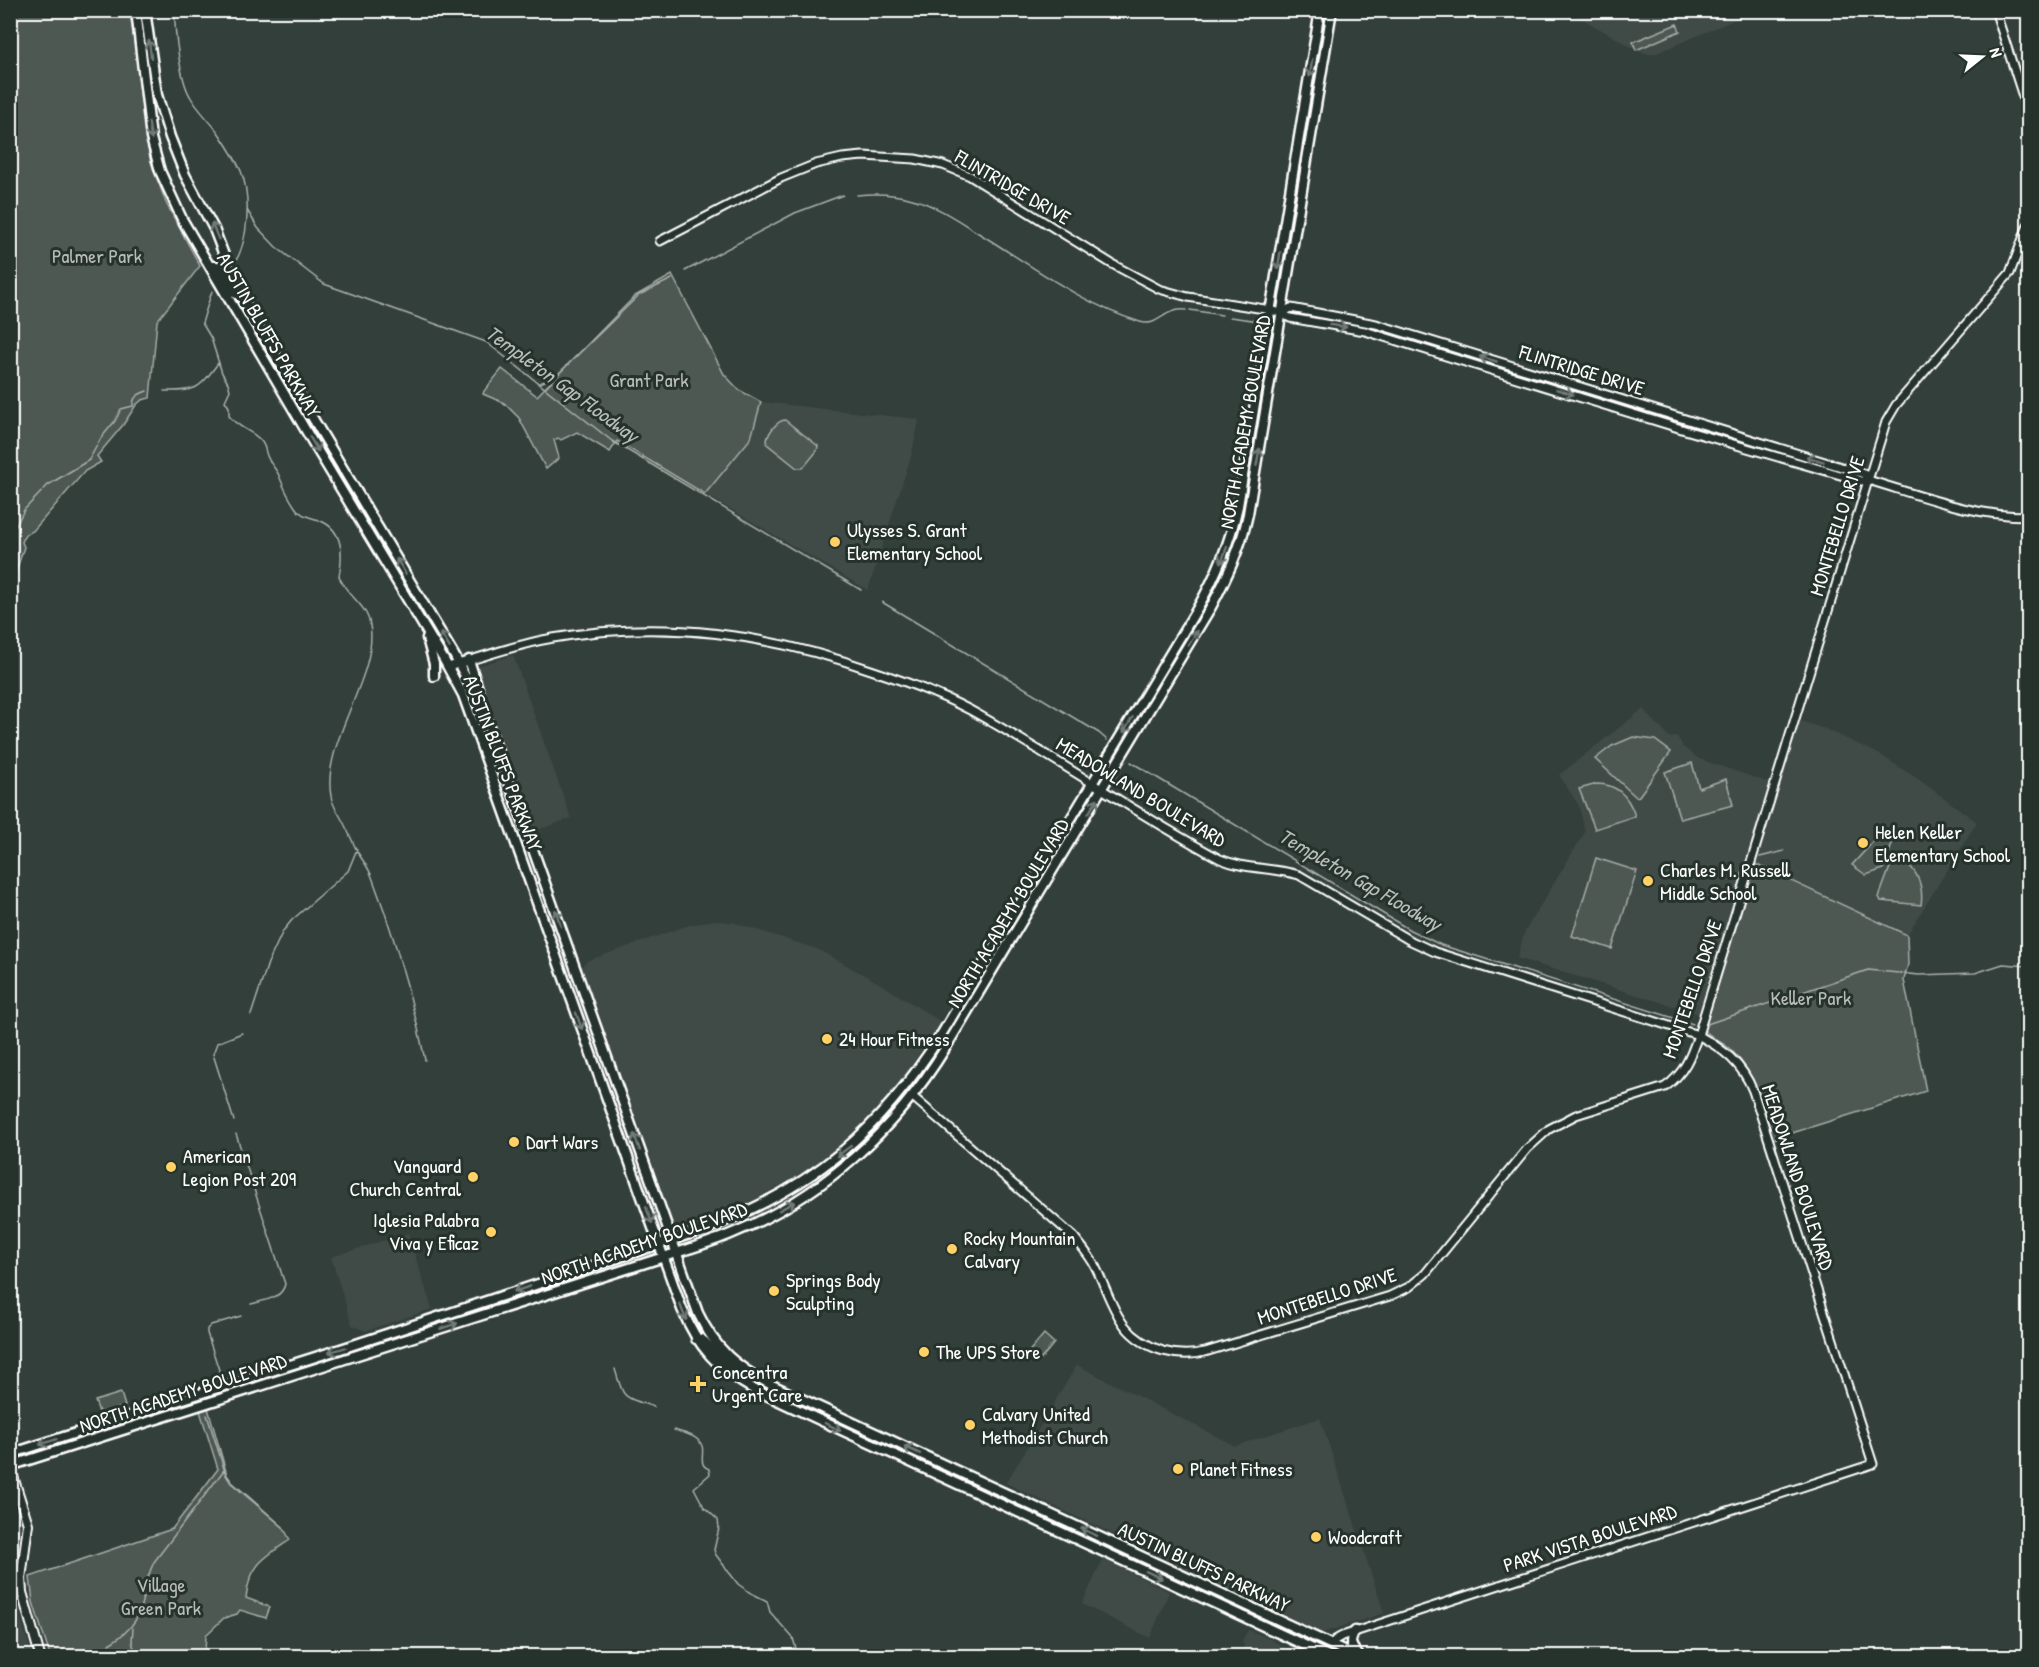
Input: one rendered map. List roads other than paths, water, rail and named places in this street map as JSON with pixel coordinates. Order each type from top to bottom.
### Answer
[{"type":"main road","name":"AUSTIN BLUFFS PARKWAY","points":[[136,10],[148,122],[160,171],[182,219],[448,667],[473,720],[682,1309],[696,1339],[713,1360],[736,1380],[1329,1656]]},
{"type":"main road","name":"AUSTIN BLUFFS PARKWAY","points":[[145,10],[157,95],[170,137],[185,175],[214,228],[242,296],[480,702],[703,1323],[725,1354],[749,1374],[816,1406],[1332,1646],[1358,1656]]},
{"type":"main road","name":"NORTH ACADEMY BOULEVARD","points":[[10,1454],[673,1240],[741,1214],[804,1180],[851,1146],[901,1093],[926,1059],[958,1007],[1197,609],[1220,564],[1238,506],[1320,10]]},
{"type":"main road","name":"NORTH ACADEMY BOULEVARD","points":[[10,1467],[735,1233],[808,1194],[851,1161],[880,1134],[913,1097],[946,1047],[1103,789],[1211,607],[1231,569],[1248,514],[1332,10]]},
{"type":"main road","points":[[211,266],[220,268],[234,293],[242,296]]},
{"type":"main road","points":[[423,626],[433,658],[435,676]]},
{"type":"main road","points":[[470,660],[480,702]]},
{"type":"main road","points":[[913,1097],[915,1085],[956,1020],[958,1007]]},
{"type":"main road","points":[[880,1134],[881,1124],[902,1101],[901,1093]]},
{"type":"main road","points":[[696,1339],[705,1342],[740,1374],[749,1374]]},
{"type":"main road","points":[[801,1411],[810,1410],[816,1406]]},
{"type":"main road","points":[[10,1467],[28,1524],[21,1585],[23,1600],[40,1656]]},
{"type":"main road","points":[[1023,1514],[1034,1512],[1039,1508]]},
{"type":"main road","points":[[1355,1631],[1351,1638],[1351,1645],[1358,1656]]},
{"type":"main road","points":[[1298,1642],[1311,1656]]},
{"type":"main road","points":[[1329,1656],[1332,1646]]},
{"type":"street","points":[[1995,10],[2028,112]]},
{"type":"street","name":"FLINTRIDGE DRIVE","points":[[660,241],[781,178],[816,164],[863,156],[915,159],[943,165],[970,176],[1112,264],[1159,289],[1188,297],[1281,313],[1291,308],[1376,324],[1864,474],[1868,480],[1957,508],[1997,515],[2028,516]]},
{"type":"street","name":"MONTEBELLO DRIVE","points":[[913,1097],[1074,1237],[1092,1260],[1113,1309],[1131,1333],[1156,1349],[1168,1353],[1191,1354],[1217,1349],[1390,1296],[1414,1284],[1442,1256],[1538,1137],[1566,1119],[1665,1087],[1682,1071],[1698,1035],[1886,422],[1892,411],[2010,273],[2028,225]]},
{"type":"street","name":"MEADOWLAND BOULEVARD","points":[[448,667],[507,648],[551,638],[623,630],[695,631],[761,639],[802,648],[904,681],[954,702],[1220,859],[1237,865],[1284,870],[1299,875],[1409,940],[1435,952],[1698,1035],[1730,1055],[1744,1072],[1753,1091],[1873,1464]]},
{"type":"street","name":"PARK VISTA BOULEVARD","points":[[1332,1646],[1337,1638],[1355,1631],[1873,1464]]},
{"type":"waterway","name":"Templeton Gap Floodway","points":[[175,10],[178,54],[186,88],[230,151],[244,181],[247,218],[243,243],[234,264]]},
{"type":"waterway","points":[[685,271],[795,213],[843,195]]},
{"type":"waterway","points":[[857,195],[894,195],[933,207],[1078,295],[1140,322],[1152,322],[1172,311],[1186,310]]},
{"type":"waterway","name":"Templeton Gap Floodway","points":[[247,210],[258,228],[276,247],[324,284],[486,342],[612,441],[861,590]]},
{"type":"waterway","points":[[538,384],[556,376],[639,295],[672,279]]},
{"type":"waterway","name":"Templeton Gap Floodway","points":[[212,291],[202,323],[211,338],[222,373],[228,383],[230,390],[225,401],[229,407],[229,416],[263,443],[269,461],[298,510],[330,526],[335,532],[341,553],[339,576],[346,589],[365,611],[370,625],[370,645],[366,666],[334,754],[330,775],[331,796],[333,804],[369,871],[388,922],[425,1060]]},
{"type":"waterway","points":[[1190,310],[1222,315]]},
{"type":"waterway","points":[[1230,317],[1259,321]]},
{"type":"waterway","name":"Templeton Gap Floodway","points":[[164,391],[185,391],[197,387],[219,362]]},
{"type":"waterway","name":"Templeton Gap Floodway","points":[[11,555],[11,535],[24,510],[48,485],[89,460],[121,409],[133,406],[135,398],[147,391]]},
{"type":"waterway","points":[[10,585],[14,571],[12,560]]},
{"type":"waterway","name":"Templeton Gap Floodway","points":[[882,602],[1107,740]]},
{"type":"waterway","name":"Templeton Gap Floodway","points":[[1131,762],[1410,930],[1441,945],[1693,1024]]},
{"type":"waterway","points":[[251,1015],[268,963],[283,931],[292,920],[348,871],[357,849]]},
{"type":"waterway","points":[[1760,857],[1784,851]]},
{"type":"waterway","name":"Templeton Gap Floodway","points":[[1707,1024],[1868,970],[1919,975],[1975,973],[2003,964],[2028,966]]},
{"type":"waterway","points":[[234,1121],[213,1054],[217,1043],[242,1033]]},
{"type":"waterway","points":[[236,1134],[285,1284],[276,1296],[251,1304]]},
{"type":"waterway","name":"Templeton Gap Floodway","points":[[579,1257],[580,1261]]},
{"type":"waterway","points":[[217,1378],[219,1370],[207,1329],[211,1325],[241,1316]]},
{"type":"waterway","name":"Templeton Gap Floodway","points":[[615,1369],[626,1396],[654,1407]]},
{"type":"waterway","points":[[207,1415],[226,1475],[231,1483],[283,1527]]},
{"type":"waterway","name":"Templeton Gap Floodway","points":[[674,1430],[693,1436],[701,1444],[703,1464],[709,1469],[710,1474],[694,1488],[704,1507],[718,1520],[719,1528],[714,1550],[716,1555],[738,1584],[767,1601],[770,1612],[793,1638],[798,1656]]},
{"type":"waterway","points":[[109,1644],[122,1635],[137,1617],[154,1562],[224,1470]]},
{"type":"waterway","points":[[133,1628],[132,1641],[136,1656]]},
{"type":"place","name":"Ulysses S. Grant Elementary School","points":[[835,542]]},
{"type":"place","name":"Helen Keller Elementary School","points":[[1863,843]]},
{"type":"place","name":"Charles M. Russell Middle School","points":[[1648,881]]},
{"type":"place","name":"24 Hour Fitness","points":[[827,1039]]},
{"type":"place","name":"Dart Wars","points":[[514,1142]]},
{"type":"place","name":"American Legion Post 209","points":[[171,1167]]},
{"type":"place","name":"Vanguard Church Central","points":[[473,1177]]},
{"type":"place","name":"Iglesia Palabra Viva y Eficaz","points":[[491,1232]]},
{"type":"place","name":"Rocky Mountain Calvary","points":[[952,1249]]},
{"type":"place","name":"Springs Body Sculpting","points":[[774,1291]]},
{"type":"place","name":"The UPS Store","points":[[924,1352]]},
{"type":"place","name":"Concentra Urgent Care","points":[[698,1384]]},
{"type":"place","name":"Calvary United Methodist Church","points":[[970,1425]]},
{"type":"place","name":"Planet Fitness","points":[[1178,1469]]},
{"type":"place","name":"Woodcraft","points":[[1316,1537]]},
{"type":"park label","name":"Palmer Park","points":[[97,256]]},
{"type":"park label","name":"Grant Park","points":[[649,380]]},
{"type":"park label","name":"Keller Park","points":[[1811,998]]},
{"type":"park label","name":"Village Green Park","points":[[161,1596]]}]
